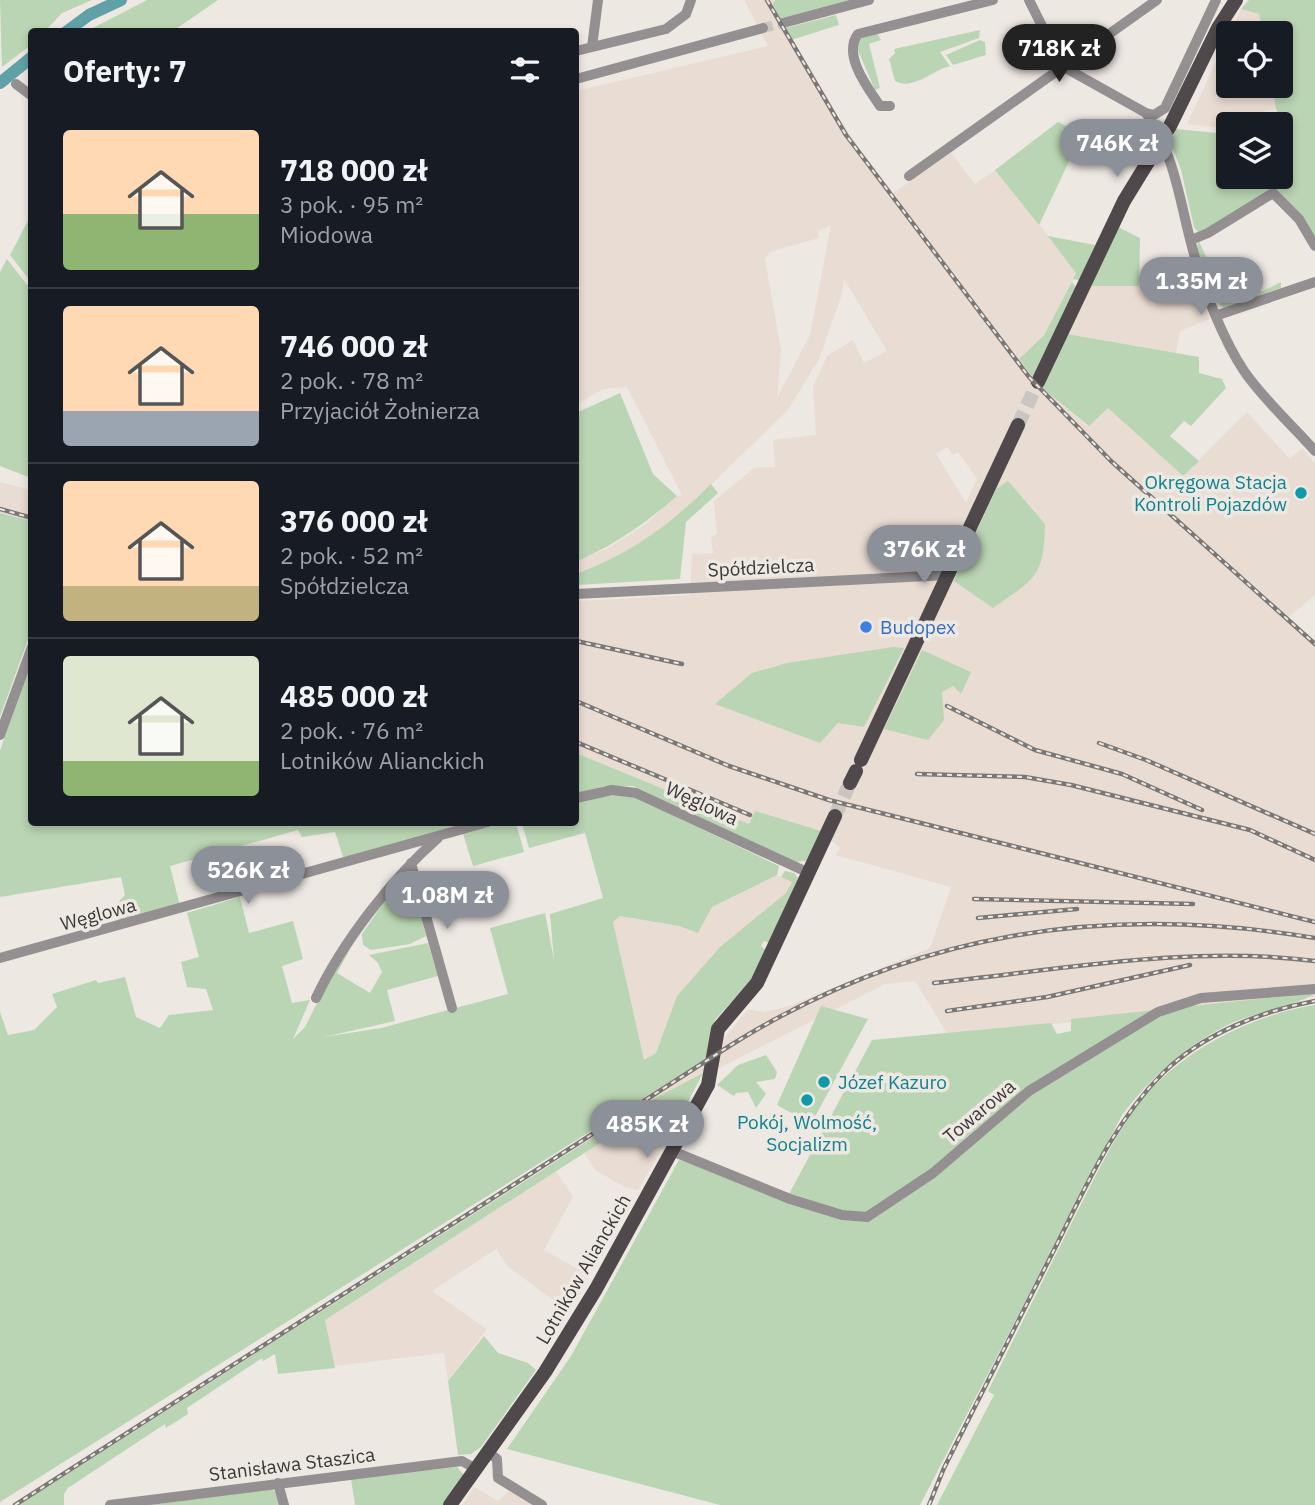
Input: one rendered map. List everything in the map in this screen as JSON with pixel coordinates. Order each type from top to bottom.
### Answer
[{"type":"main road","points":[[1038,382],[1124,201],[1161,139],[1218,28],[1236,0]]},
{"type":"main road","points":[[856,771],[1017,425]]},
{"type":"main road","name":"Lotników Alianckich","points":[[450,1505],[578,1322],[708,1085],[719,1029],[757,983],[835,816]]},
{"type":"street","points":[[592,47],[598,0]]},
{"type":"street","points":[[579,50],[666,29],[686,14],[691,0]]},
{"type":"street","points":[[783,23],[869,0]]},
{"type":"street","points":[[890,106],[880,106],[860,73],[852,51],[858,34],[993,0]]},
{"type":"street","points":[[1029,0],[1062,66],[1154,115],[1165,108],[1216,0]]},
{"type":"street","points":[[909,176],[1157,0]]},
{"type":"street","points":[[579,78],[763,28]]},
{"type":"street","points":[[16,84],[28,93]]},
{"type":"street","points":[[1146,113],[1173,166],[1191,240],[1218,315],[1244,371],[1315,451]]},
{"type":"street","points":[[1191,240],[1208,233],[1273,193],[1299,219],[1315,246]]},
{"type":"street","points":[[1218,315],[1315,282]]},
{"type":"street","name":"Spółdzielcza","points":[[579,594],[947,575]]},
{"type":"street","points":[[0,735],[28,658]]},
{"type":"street","name":"Węglowa","points":[[579,797],[612,790],[636,793],[809,873]]},
{"type":"street","name":"Węglowa","points":[[0,958],[474,826]]},
{"type":"street","points":[[316,998],[343,952],[411,863],[440,836]]},
{"type":"street","points":[[411,863],[452,1008]]},
{"type":"street","name":"Towarowa","points":[[672,1151],[790,1199],[842,1215],[867,1217],[933,1173],[1029,1091],[1158,1012],[1201,998],[1315,989]]},
{"type":"street","points":[[488,1452],[496,1459],[498,1478],[542,1505]]},
{"type":"street","name":"Stanisława Staszica","points":[[110,1505],[461,1461],[476,1469]]},
{"type":"street","points":[[278,1483],[284,1505]]},
{"type":"shaded area","points":[[744,0],[774,0],[791,40],[827,102],[892,194],[951,153],[975,184],[995,170],[1077,273],[1044,334],[1019,359],[1042,388],[1088,426],[1108,408],[1183,476],[1247,412],[1290,459],[1302,448],[1315,463],[1315,595],[1289,617],[1315,641],[1315,997],[948,1035],[915,981],[885,984],[678,1089],[627,1120],[618,1110],[724,1038],[748,1009],[764,1012],[786,1007],[930,948],[951,887],[836,855],[840,848],[821,831],[754,812],[749,824],[579,754],[579,601],[690,595],[692,554],[713,553],[711,537],[717,534],[714,501],[754,468],[775,467],[773,440],[816,435],[813,387],[827,356],[853,340],[864,363],[887,351],[844,279],[842,294],[819,359],[788,410],[682,513],[644,543],[614,560],[579,573],[579,561],[608,548],[647,523],[677,496],[682,495],[627,387],[603,389],[579,403],[579,90],[768,46]],"holes":[[[831,225],[810,335],[777,398],[781,350],[765,259],[770,252],[819,238],[818,231]],[[947,447],[953,455],[958,452],[977,479],[966,503],[936,454]]]},
{"type":"shaded area","points":[[1241,9],[1259,14],[1260,21],[1236,21]]},
{"type":"shaded area","points":[[1216,62],[1216,98],[1274,98],[1276,109],[1264,112],[1216,112],[1216,128],[1187,124]]},
{"type":"shaded area","points":[[1090,285],[1197,286],[1210,319],[1180,331],[1176,353],[1067,334]]},
{"type":"shaded area","points":[[0,482],[28,489],[28,520],[0,513]]},
{"type":"shaded area","points":[[777,875],[792,882],[786,893],[720,947],[677,996],[656,1053],[643,1060],[613,922],[620,916],[679,926],[698,933],[712,907]]},
{"type":"shaded area","points":[[649,1111],[647,1126],[668,1138],[638,1190],[625,1187],[595,1170],[584,1152]]},
{"type":"shaded area","points":[[556,1171],[573,1197],[544,1250],[590,1276],[570,1312],[508,1267],[496,1249],[432,1291],[487,1329],[448,1381],[444,1353],[334,1366],[325,1320]]},
{"type":"shaded area","points":[[474,1487],[498,1501],[509,1491],[532,1505],[462,1505]]},
{"type":"green space","points":[[0,0],[92,0],[62,13],[48,28],[28,28],[28,47],[2,67]]},
{"type":"green space","points":[[147,0],[218,0],[177,28],[93,28]]},
{"type":"green space","points":[[775,0],[854,0],[780,20],[773,4]]},
{"type":"green space","points":[[1249,0],[1315,0],[1315,240],[1275,191],[1199,233],[1194,227],[1181,170],[1171,144],[1176,129],[1216,133],[1216,189],[1293,189],[1293,112],[1278,112],[1274,98],[1293,98],[1293,21],[1260,21],[1259,14],[1241,9]]},
{"type":"green space","points":[[836,15],[839,25],[791,40],[785,28]]},
{"type":"green space","points":[[980,30],[979,38],[940,52],[950,66],[916,82],[895,81],[889,59],[895,53],[894,49]]},
{"type":"green space","points":[[877,33],[881,40],[869,44],[880,88],[875,90],[857,48],[860,39]]},
{"type":"green space","points":[[980,40],[985,42],[986,55],[953,65],[946,55]]},
{"type":"green space","points":[[1058,122],[1082,134],[1039,225],[995,170]]},
{"type":"green space","points":[[28,221],[28,278],[10,255]]},
{"type":"green space","points":[[1118,227],[1140,238],[1139,286],[1091,286]]},
{"type":"green space","points":[[1048,236],[1095,245],[1079,280],[1073,279],[1076,273]]},
{"type":"green space","points":[[1198,239],[1220,287],[1250,276],[1261,292],[1281,282],[1281,288],[1224,308],[1220,305],[1197,250]]},
{"type":"green space","points":[[7,259],[28,286],[28,477],[0,466],[0,272]]},
{"type":"green space","points":[[1072,282],[1076,288],[1033,378],[1019,359],[1044,335]]},
{"type":"green space","points":[[1067,334],[1199,357],[1199,373],[1222,379],[1226,388],[1191,426],[1184,421],[1170,436],[1199,461],[1183,476],[1108,408],[1089,426],[1042,388]]},
{"type":"green space","points":[[620,393],[653,474],[677,496],[629,533],[579,560],[579,412]]},
{"type":"green space","points":[[1008,481],[1045,524],[1044,542],[1039,567],[1034,575],[993,608],[954,581],[996,489]]},
{"type":"green space","points":[[711,484],[718,493],[686,522],[680,579],[579,585],[579,573],[632,548],[680,513]]},
{"type":"green space","points":[[0,513],[28,520],[28,639],[0,717]]},
{"type":"green space","points":[[893,647],[904,648],[864,727],[838,723],[820,743],[715,704],[752,673],[787,663]]},
{"type":"green space","points":[[922,650],[971,672],[961,694],[953,686],[942,692],[944,720],[928,740],[884,729]]},
{"type":"green space","points":[[28,667],[28,826],[464,826],[344,860],[335,832],[302,837],[298,830],[170,866],[180,906],[119,924],[114,907],[125,895],[121,877],[0,897],[0,751]]},
{"type":"green space","points":[[579,754],[749,824],[755,811],[821,831],[807,861],[795,862],[633,786],[604,786],[579,793]]},
{"type":"green space","points":[[628,794],[779,866],[777,875],[712,907],[698,933],[679,926],[620,916],[613,922],[644,1060],[656,1053],[677,996],[720,947],[786,893],[792,882],[781,877],[785,871],[794,873],[798,878],[769,943],[764,941],[761,946],[766,950],[752,979],[715,1020],[707,1058],[0,1502],[0,1012],[8,1035],[34,1030],[57,1007],[52,994],[96,980],[98,983],[125,977],[136,1017],[160,1028],[169,1015],[213,1010],[206,989],[187,987],[181,962],[199,957],[187,913],[240,897],[249,933],[293,921],[303,959],[282,966],[292,1003],[310,1000],[293,1039],[305,1027],[329,979],[354,942],[337,973],[370,993],[382,972],[378,963],[369,955],[428,943],[438,976],[387,990],[395,1021],[324,1037],[381,1028],[508,994],[490,928],[545,913],[554,960],[550,914],[603,898],[585,833],[529,848],[523,826],[579,826],[579,801],[592,797]]},
{"type":"green space","points":[[492,826],[517,826],[524,852],[473,866],[463,834]]},
{"type":"green space","points":[[404,873],[411,874],[426,936],[410,944],[371,950],[363,945],[362,934]]},
{"type":"green space","points":[[1315,993],[1302,1000],[1234,1022],[1201,1040],[1158,1074],[1122,1115],[920,1505],[720,1505],[507,1449],[571,1356],[679,1160],[789,1194],[872,1040],[1051,1023],[1057,1034],[1071,1031],[1071,1019]]},
{"type":"green space","points":[[1315,1005],[1315,1505],[937,1505],[994,1395],[988,1391],[1073,1220],[1106,1156],[1134,1110],[1180,1063],[1222,1036],[1268,1017]]},
{"type":"green space","points":[[821,1006],[868,1019],[811,1124],[777,1105]]},
{"type":"green space","points":[[766,1055],[777,1072],[775,1079],[756,1082],[766,1094],[756,1108],[748,1092],[736,1093],[734,1096],[717,1085],[738,1065]]},
{"type":"green space","points":[[703,1073],[669,1138],[647,1126],[648,1112],[325,1320],[335,1368],[278,1374],[275,1354],[263,1361],[262,1358],[187,1408],[188,1414],[166,1428],[165,1424],[68,1488],[64,1494],[64,1505],[19,1505],[650,1101]]},
{"type":"green space","points":[[484,1336],[498,1353],[528,1363],[536,1370],[481,1447],[471,1454],[458,1455],[448,1381]]},
{"type":"green space","points":[[457,1467],[464,1475],[445,1505],[355,1505],[351,1479]]},
{"type":"green space","points":[[271,1489],[276,1492],[280,1505],[150,1505]]},
{"type":"waterway","points":[[71,28],[89,15],[121,0]]},
{"type":"waterway","points":[[0,83],[28,60]]},
{"type":"tunnel","points":[[763,28],[783,23]]},
{"type":"tunnel","points":[[1018,425],[1038,382]]},
{"type":"tunnel","points":[[835,816],[850,783]]},
{"type":"railway","points":[[767,0],[846,135],[1029,377],[1111,461],[1315,644]]},
{"type":"railway","points":[[0,509],[28,517]]},
{"type":"railway","points":[[579,642],[682,664]]},
{"type":"railway","points":[[579,702],[729,766],[829,800],[1315,922]]},
{"type":"railway","points":[[947,706],[1035,750],[1122,774],[1202,810]]},
{"type":"railway","points":[[579,743],[750,815]]},
{"type":"railway","points":[[1099,743],[1146,760],[1315,834]]},
{"type":"railway","points":[[917,774],[1025,777],[1071,785],[1250,830],[1315,860]]},
{"type":"railway","points":[[974,899],[1193,904]]},
{"type":"railway","points":[[978,918],[1077,909]]},
{"type":"railway","points":[[15,1505],[731,1045],[799,1007],[869,976],[940,952],[1012,936],[1086,927],[1161,924],[1237,928],[1315,938]]},
{"type":"railway","points":[[934,983],[1172,958],[1268,957],[1315,961]]},
{"type":"railway","points":[[947,1011],[1047,997],[1190,965]]},
{"type":"railway","points":[[929,1505],[944,1468],[1100,1159],[1145,1093],[1179,1059],[1214,1036],[1274,1011],[1315,1001]]},
{"type":"place","name":"Okręgowa Stacja Kontroli Pojazdów","points":[[1301,493]]},
{"type":"place","name":"Budopex","points":[[866,627]]},
{"type":"place","name":"Józef Kazuro","points":[[824,1082]]},
{"type":"place","name":"Pokój, Wolmość, Socjalizm","points":[[807,1100]]}]
